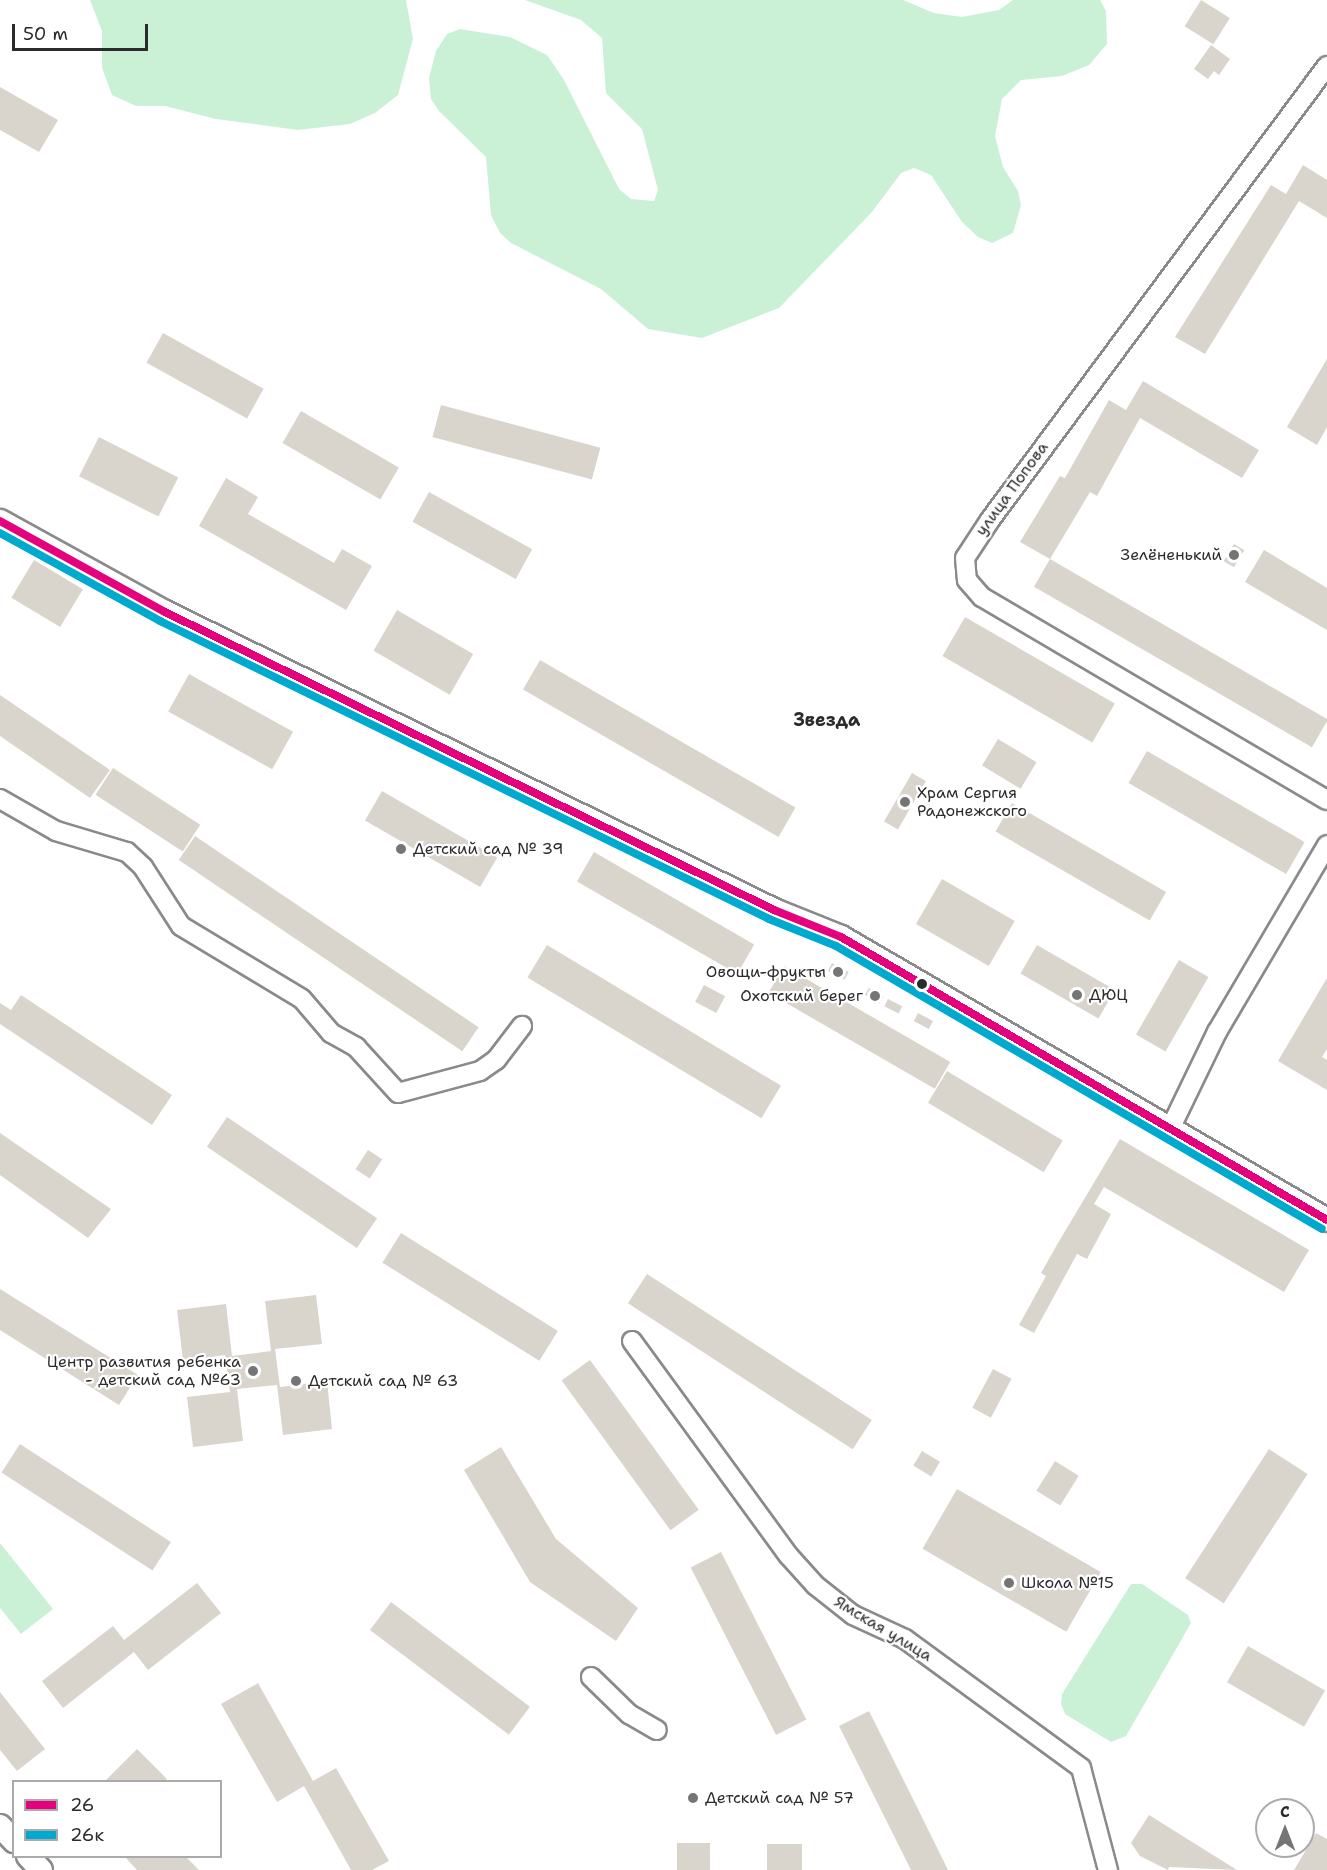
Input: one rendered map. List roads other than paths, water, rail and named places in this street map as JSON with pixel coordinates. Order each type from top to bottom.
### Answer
[{"type":"street","name":"улица Попова","points":[[1327,66],[996,510],[965,558],[967,580],[982,597],[1327,800]]},
{"type":"street","points":[[0,521],[165,612],[774,910],[841,937],[1171,1127],[1327,1220]]},
{"type":"street","points":[[0,800],[56,831],[127,852],[143,867],[181,926],[302,999],[331,1034],[356,1047],[398,1093],[480,1071],[496,1060],[522,1026]]},
{"type":"street","points":[[1171,1127],[1217,1032],[1327,845]]},
{"type":"street","name":"Ямская улица","points":[[632,1341],[789,1556],[815,1585],[853,1614],[905,1639],[1081,1768],[1108,1870]]},
{"type":"street","points":[[591,1677],[629,1714],[657,1730]]},
{"type":"street","points":[[0,1826],[12,1839]]},
{"type":"street","points":[[29,1858],[41,1870]]},
{"type":"place","name":"Зелёненький","points":[[1234,555]]},
{"type":"place","name":"Храм Сергия Радонежского","points":[[905,802]]},
{"type":"place","name":"Детский сад № 39","points":[[401,849]]},
{"type":"place","name":"Овощи-фрукты","points":[[838,972]]},
{"type":"place","name":"ДЮЦ","points":[[1077,995]]},
{"type":"place","name":"Охотский берег","points":[[875,996]]},
{"type":"place","name":"Центр развития ребенка - детский сад №63","points":[[253,1371]]},
{"type":"place","name":"Детский сад № 63","points":[[296,1381]]},
{"type":"place","name":"Школа №15","points":[[1009,1583]]},
{"type":"place","name":"Детский сад № 57","points":[[693,1798]]},
{"type":"district","name":"Звезда","points":[[827,720]]}]
